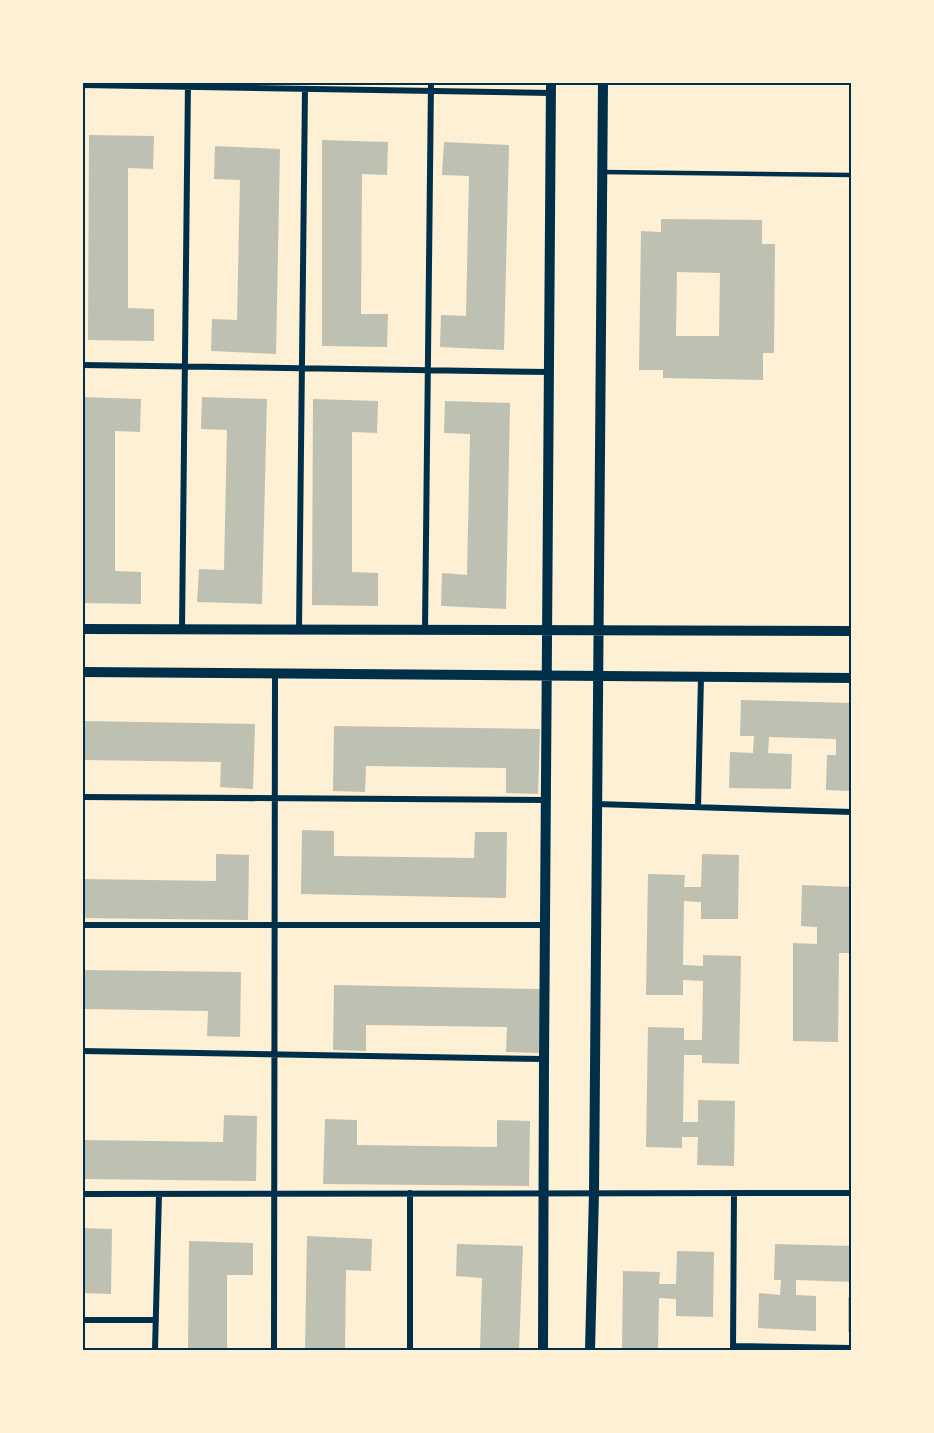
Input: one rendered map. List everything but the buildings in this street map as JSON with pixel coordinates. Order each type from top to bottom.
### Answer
[{"type":"street","points":[[424,630],[430,82]]},
{"type":"street","points":[[590,1350],[594,1193],[603,82]]},
{"type":"street","points":[[82,86],[188,85],[430,91],[551,88],[543,1350]]},
{"type":"street","points":[[182,629],[188,85]]},
{"type":"street","points":[[299,630],[305,89]]},
{"type":"street","points":[[82,365],[549,372]]},
{"type":"street","points":[[82,629],[852,631]]},
{"type":"street","points":[[82,672],[852,678]]},
{"type":"street","points":[[274,1350],[275,673]]},
{"type":"street","points":[[698,807],[701,677]]},
{"type":"street","points":[[82,797],[546,800]]},
{"type":"street","points":[[597,804],[852,812]]},
{"type":"street","points":[[82,925],[545,925]]},
{"type":"street","points":[[82,1051],[544,1059]]},
{"type":"street","points":[[410,1193],[410,1350]]},
{"type":"street","points":[[734,1193],[733,1348],[852,1348]]},
{"type":"street","points":[[82,1194],[852,1193]]},
{"type":"street","points":[[155,1350],[159,1194]]},
{"type":"street","points":[[82,1320],[156,1320]]},
{"type":"lane","points":[[602,172],[852,175]]}]
